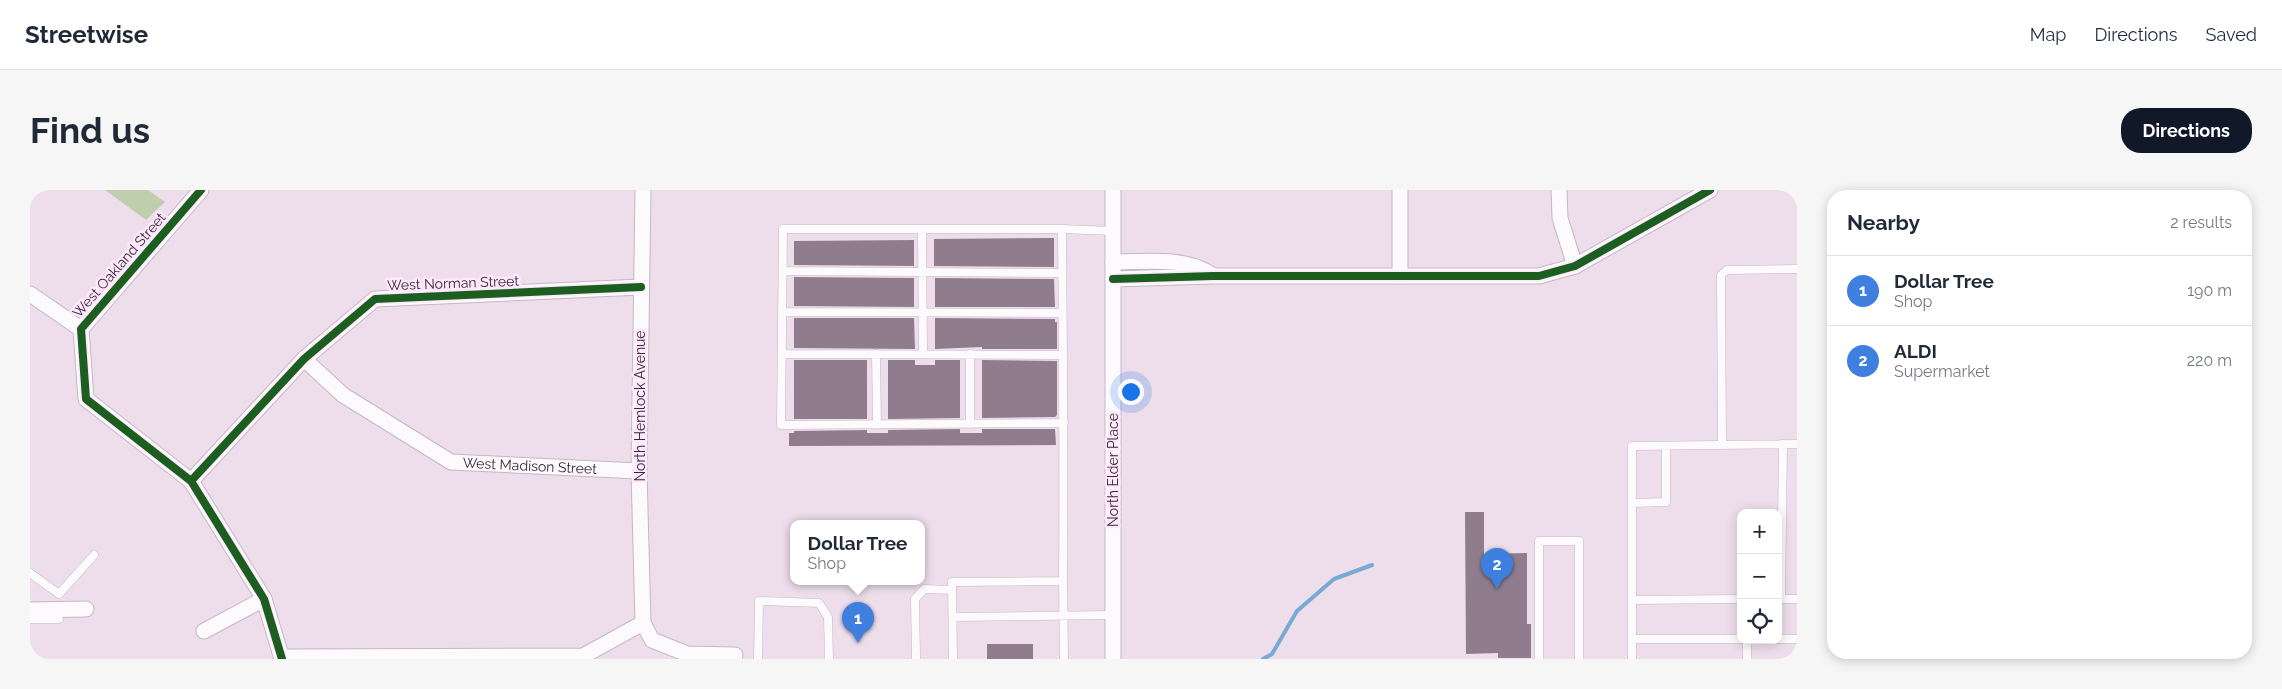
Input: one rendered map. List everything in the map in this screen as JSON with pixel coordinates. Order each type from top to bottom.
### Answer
[{"type":"street","name":"West Oakland Street","points":[[192,481],[86,399],[81,329],[201,190]]},
{"type":"street","name":"North Hemlock Avenue","points":[[643,190],[639,471],[643,623]]},
{"type":"street","name":"North Elder Place","points":[[1113,190],[1113,659]]},
{"type":"street","points":[[1400,190],[1400,276]]},
{"type":"street","points":[[1560,190],[1560,218],[1575,266]]},
{"type":"street","points":[[1113,279],[1213,276],[1539,276],[1575,266],[1710,190]]},
{"type":"street","points":[[1113,262],[1175,262],[1206,270],[1213,276]]},
{"type":"street","name":"West Norman Street","points":[[192,481],[304,359],[375,298],[641,287]]},
{"type":"street","points":[[30,294],[81,329]]},
{"type":"street","name":"West Madison Street","points":[[304,359],[343,395],[450,462],[639,471]]},
{"type":"street","points":[[192,481],[264,599],[282,658],[583,656],[643,623],[652,640],[687,654],[735,655]]},
{"type":"street","points":[[204,632],[264,599]]},
{"type":"street","points":[[30,610],[86,609]]},
{"type":"lane","points":[[1064,423],[781,425],[783,229],[1062,229],[1113,231]]},
{"type":"lane","points":[[922,229],[923,354]]},
{"type":"lane","points":[[1062,229],[1064,659]]},
{"type":"lane","points":[[1152,262],[1153,278]]},
{"type":"lane","points":[[1722,445],[1720,275],[1727,270],[1797,270]]},
{"type":"lane","points":[[783,271],[1062,273]]},
{"type":"lane","points":[[782,312],[1062,313]]},
{"type":"lane","points":[[782,354],[1063,355]]},
{"type":"lane","points":[[876,354],[877,425]]},
{"type":"lane","points":[[970,354],[970,424]]},
{"type":"lane","points":[[1781,554],[1783,444]]},
{"type":"lane","points":[[1632,659],[1632,446],[1797,444]]},
{"type":"lane","points":[[1632,504],[1666,502],[1666,446]]},
{"type":"lane","points":[[1539,659],[1539,541],[1579,541],[1579,659]]},
{"type":"lane","points":[[30,573],[59,594],[94,555]]},
{"type":"lane","points":[[953,659],[952,582],[1063,581]]},
{"type":"lane","points":[[916,659],[915,599],[924,589],[952,590]]},
{"type":"lane","points":[[1632,600],[1737,599]]},
{"type":"lane","points":[[1782,599],[1797,599]]},
{"type":"lane","points":[[758,659],[759,601],[819,602],[828,617],[829,659]]},
{"type":"lane","points":[[952,617],[1113,615]]},
{"type":"lane","points":[[30,619],[59,619]]},
{"type":"lane","points":[[1632,639],[1737,639]]},
{"type":"lane","points":[[1782,639],[1797,639]]},
{"type":"lane","points":[[1747,644],[1747,659]]},
{"type":"green space","points":[[105,190],[148,190],[165,202],[146,220]]},
{"type":"building","points":[[1054,238],[1054,267],[934,266],[934,239]]},
{"type":"building","points":[[914,240],[914,266],[794,265],[794,241]]},
{"type":"building","points":[[794,277],[914,278],[914,307],[794,306]]},
{"type":"building","points":[[935,278],[1054,279],[1055,307],[935,307]]},
{"type":"building","points":[[794,318],[914,318],[915,349],[794,348]]},
{"type":"building","points":[[935,318],[1055,319],[1055,322],[1057,322],[1057,349],[982,349],[982,347],[935,349]]},
{"type":"building","points":[[794,360],[867,360],[867,419],[794,419]]},
{"type":"building","points":[[888,360],[915,360],[915,365],[935,365],[935,360],[960,360],[960,418],[888,419]]},
{"type":"building","points":[[982,360],[1057,361],[1057,415],[1055,417],[982,418]]},
{"type":"building","points":[[960,429],[960,433],[982,433],[982,429],[1055,429],[1056,445],[789,446],[789,433],[794,433],[794,431],[867,430],[867,433],[888,433],[888,430]]},
{"type":"building","points":[[1465,512],[1484,512],[1484,554],[1527,553],[1527,624],[1531,624],[1531,658],[1498,658],[1498,653],[1466,654]]},
{"type":"building","points":[[987,644],[1033,644],[1033,659],[987,659]]},
{"type":"waterway","points":[[1263,659],[1272,654],[1297,611],[1334,579],[1372,565]]},
{"type":"cycle path","points":[[201,190],[81,329],[86,399],[191,481],[264,599],[282,659]]},
{"type":"cycle path","points":[[1113,279],[1213,276],[1539,276],[1575,266],[1710,190]]},
{"type":"cycle path","points":[[191,481],[304,359],[375,299],[641,287]]},
{"type":"place","name":"ALDI","points":[[1497,589]]},
{"type":"place","name":"Dollar Tree","points":[[858,643]]}]
